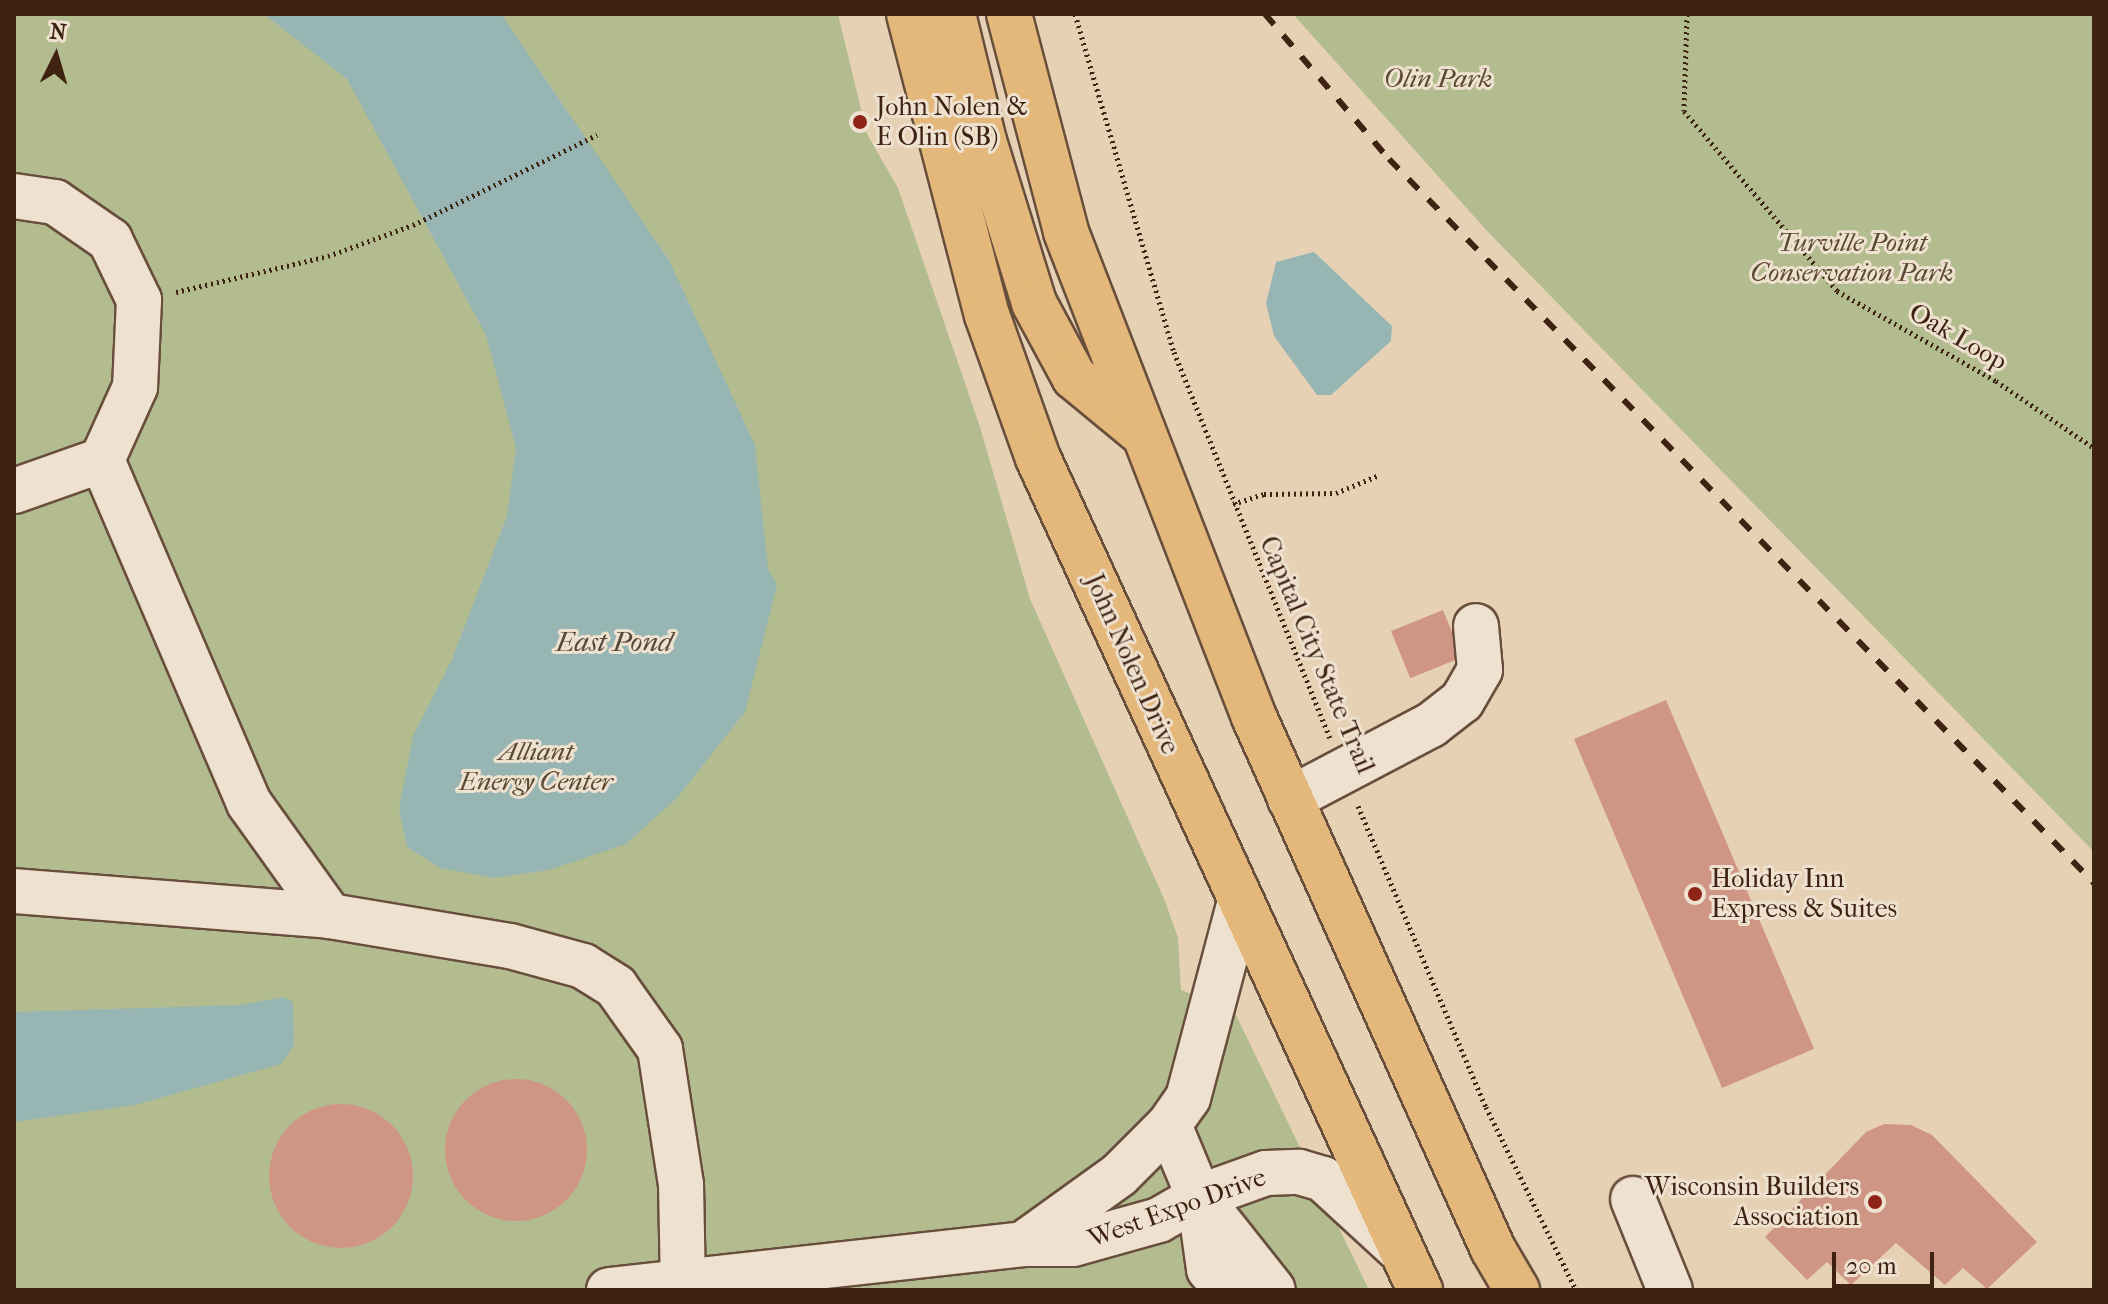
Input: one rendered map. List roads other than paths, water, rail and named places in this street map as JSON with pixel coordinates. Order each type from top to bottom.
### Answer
[{"type":"main road","name":"John Nolen Drive","points":[[909,14],[987,315],[1038,458],[1398,1248],[1420,1290]]},
{"type":"main road","points":[[953,14],[984,141],[1034,303],[1074,377],[1144,434]]},
{"type":"main road","points":[[1009,14],[1066,232],[1144,434],[1290,799],[1493,1249],[1517,1290]]},
{"type":"street","points":[[14,196],[55,202],[110,240],[139,300],[135,387],[102,460],[14,491]]},
{"type":"street","points":[[102,460],[249,803],[330,916]]},
{"type":"street","points":[[1290,799],[1431,725],[1462,701],[1475,687],[1480,670],[1476,626]]},
{"type":"street","points":[[14,891],[330,916],[510,946],[583,966],[616,987],[660,1049],[681,1184],[683,1287]]},
{"type":"street","name":"West Expo Drive","points":[[1023,1244],[1119,1175],[1169,1125],[1188,1098],[1240,901]]},
{"type":"street","points":[[1169,1125],[1199,1197],[1209,1269],[1226,1290]]},
{"type":"street","name":"West Expo Drive","points":[[609,1290],[683,1287],[1023,1244],[1073,1244],[1159,1220],[1199,1197],[1266,1173],[1299,1172],[1323,1179],[1398,1248]]},
{"type":"street","points":[[1199,1197],[1273,1290]]},
{"type":"street","points":[[1633,1199],[1670,1290]]},
{"type":"water","name":"East Pond","points":[[264,14],[501,14],[669,260],[755,445],[768,569],[777,585],[745,712],[677,798],[626,844],[549,870],[494,878],[440,868],[407,847],[399,809],[413,736],[452,659],[507,516],[516,448],[486,335],[347,79]]},
{"type":"water","points":[[1314,252],[1392,326],[1391,341],[1331,395],[1317,395],[1274,336],[1266,303],[1276,262]]},
{"type":"water","points":[[283,997],[293,1002],[294,1045],[281,1064],[135,1105],[14,1122],[14,1012],[240,1005]]},
{"type":"railway","points":[[1265,14],[1389,159],[2094,883]]},
{"type":"place","name":"John Nolen & E Olin (SB)","points":[[860,122]]},
{"type":"place","name":"Holiday Inn Express & Suites","points":[[1695,894]]},
{"type":"place","name":"Wisconsin Builders Association","points":[[1875,1202]]},
{"type":"park label","name":"Olin Park","points":[[1438,79]]},
{"type":"park label","name":"Turville Point Conservation Park","points":[[1852,258]]},
{"type":"park label","name":"Alliant Energy Center","points":[[536,767]]}]
